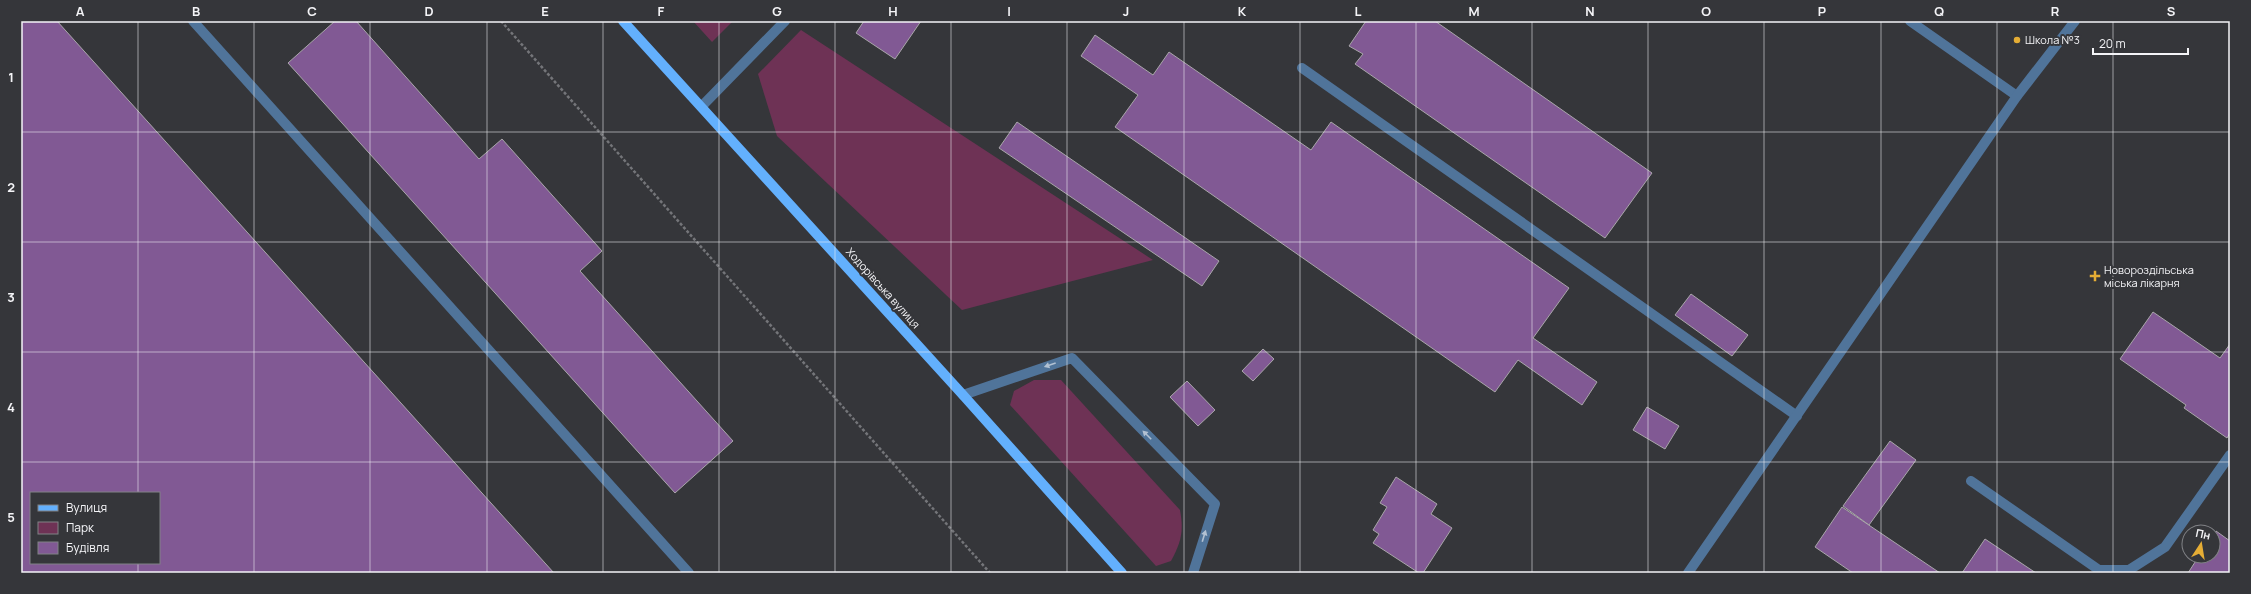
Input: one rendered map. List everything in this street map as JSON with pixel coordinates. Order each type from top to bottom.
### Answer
[{"type":"main road","name":"Ходорівська вулиця","points":[[623,21],[702,106],[1122,573]]},
{"type":"street","points":[[193,21],[689,573]]},
{"type":"street","points":[[702,106],[785,21]]},
{"type":"street","points":[[1910,21],[2017,96]]},
{"type":"street","points":[[1688,573],[2017,96],[2075,21]]},
{"type":"street","points":[[1302,68],[1797,416]]},
{"type":"street","points":[[963,395],[1072,358],[1214,504],[1193,573]]},
{"type":"street","points":[[1971,481],[2099,570],[2129,570],[2165,547],[2230,455]]},
{"type":"path","points":[[501,21],[990,573]]},
{"type":"green space","points":[[693,21],[733,21],[712,42]]},
{"type":"green space","points":[[801,30],[1153,260],[962,310],[777,136],[758,74]]},
{"type":"green space","points":[[1034,380],[1061,380],[1180,510],[1182,525],[1181,537],[1171,561],[1156,566],[1010,405],[1014,391]]},
{"type":"building","points":[[21,21],[57,21],[554,573],[21,573]]},
{"type":"building","points":[[335,21],[356,21],[479,159],[502,139],[602,251],[580,271],[733,441],[675,493],[288,63]]},
{"type":"building","points":[[864,21],[921,21],[895,59],[856,33]]},
{"type":"building","points":[[1366,21],[1435,21],[1652,173],[1605,238],[1355,64],[1363,54],[1349,46]]},
{"type":"building","points":[[1095,35],[1153,75],[1169,52],[1311,150],[1331,122],[1569,288],[1533,338],[1597,382],[1582,405],[1518,360],[1495,392],[1115,127],[1138,95],[1081,56]]},
{"type":"building","points":[[1017,122],[1219,261],[1202,286],[999,148]]},
{"type":"building","points":[[1691,294],[1748,335],[1732,356],[1675,315]]},
{"type":"building","name":"Новороздільська міська лікарня","points":[[2153,312],[2220,358],[2230,344],[2230,433],[2227,438],[2184,408],[2186,405],[2120,359]]},
{"type":"building","points":[[1263,349],[1274,359],[1253,381],[1242,371]]},
{"type":"building","points":[[1187,381],[1215,410],[1198,426],[1170,397]]},
{"type":"building","points":[[1647,407],[1679,426],[1665,449],[1633,430]]},
{"type":"building","points":[[1890,441],[1916,460],[1869,525],[1843,506]]},
{"type":"building","points":[[1396,477],[1437,504],[1431,514],[1452,528],[1423,573],[1419,573],[1373,543],[1379,534],[1373,530],[1387,507],[1380,503]]},
{"type":"building","points":[[1842,507],[1940,573],[1853,573],[1815,547]]},
{"type":"building","points":[[2221,535],[2230,541],[2230,573],[2188,573],[2194,564],[2221,564]]},
{"type":"building","points":[[1985,539],[2036,573],[1962,573]]},
{"type":"place","name":"Школа №3","points":[[2017,40]]},
{"type":"place","name":"Новороздільська міська лікарня","points":[[2095,276]]}]
